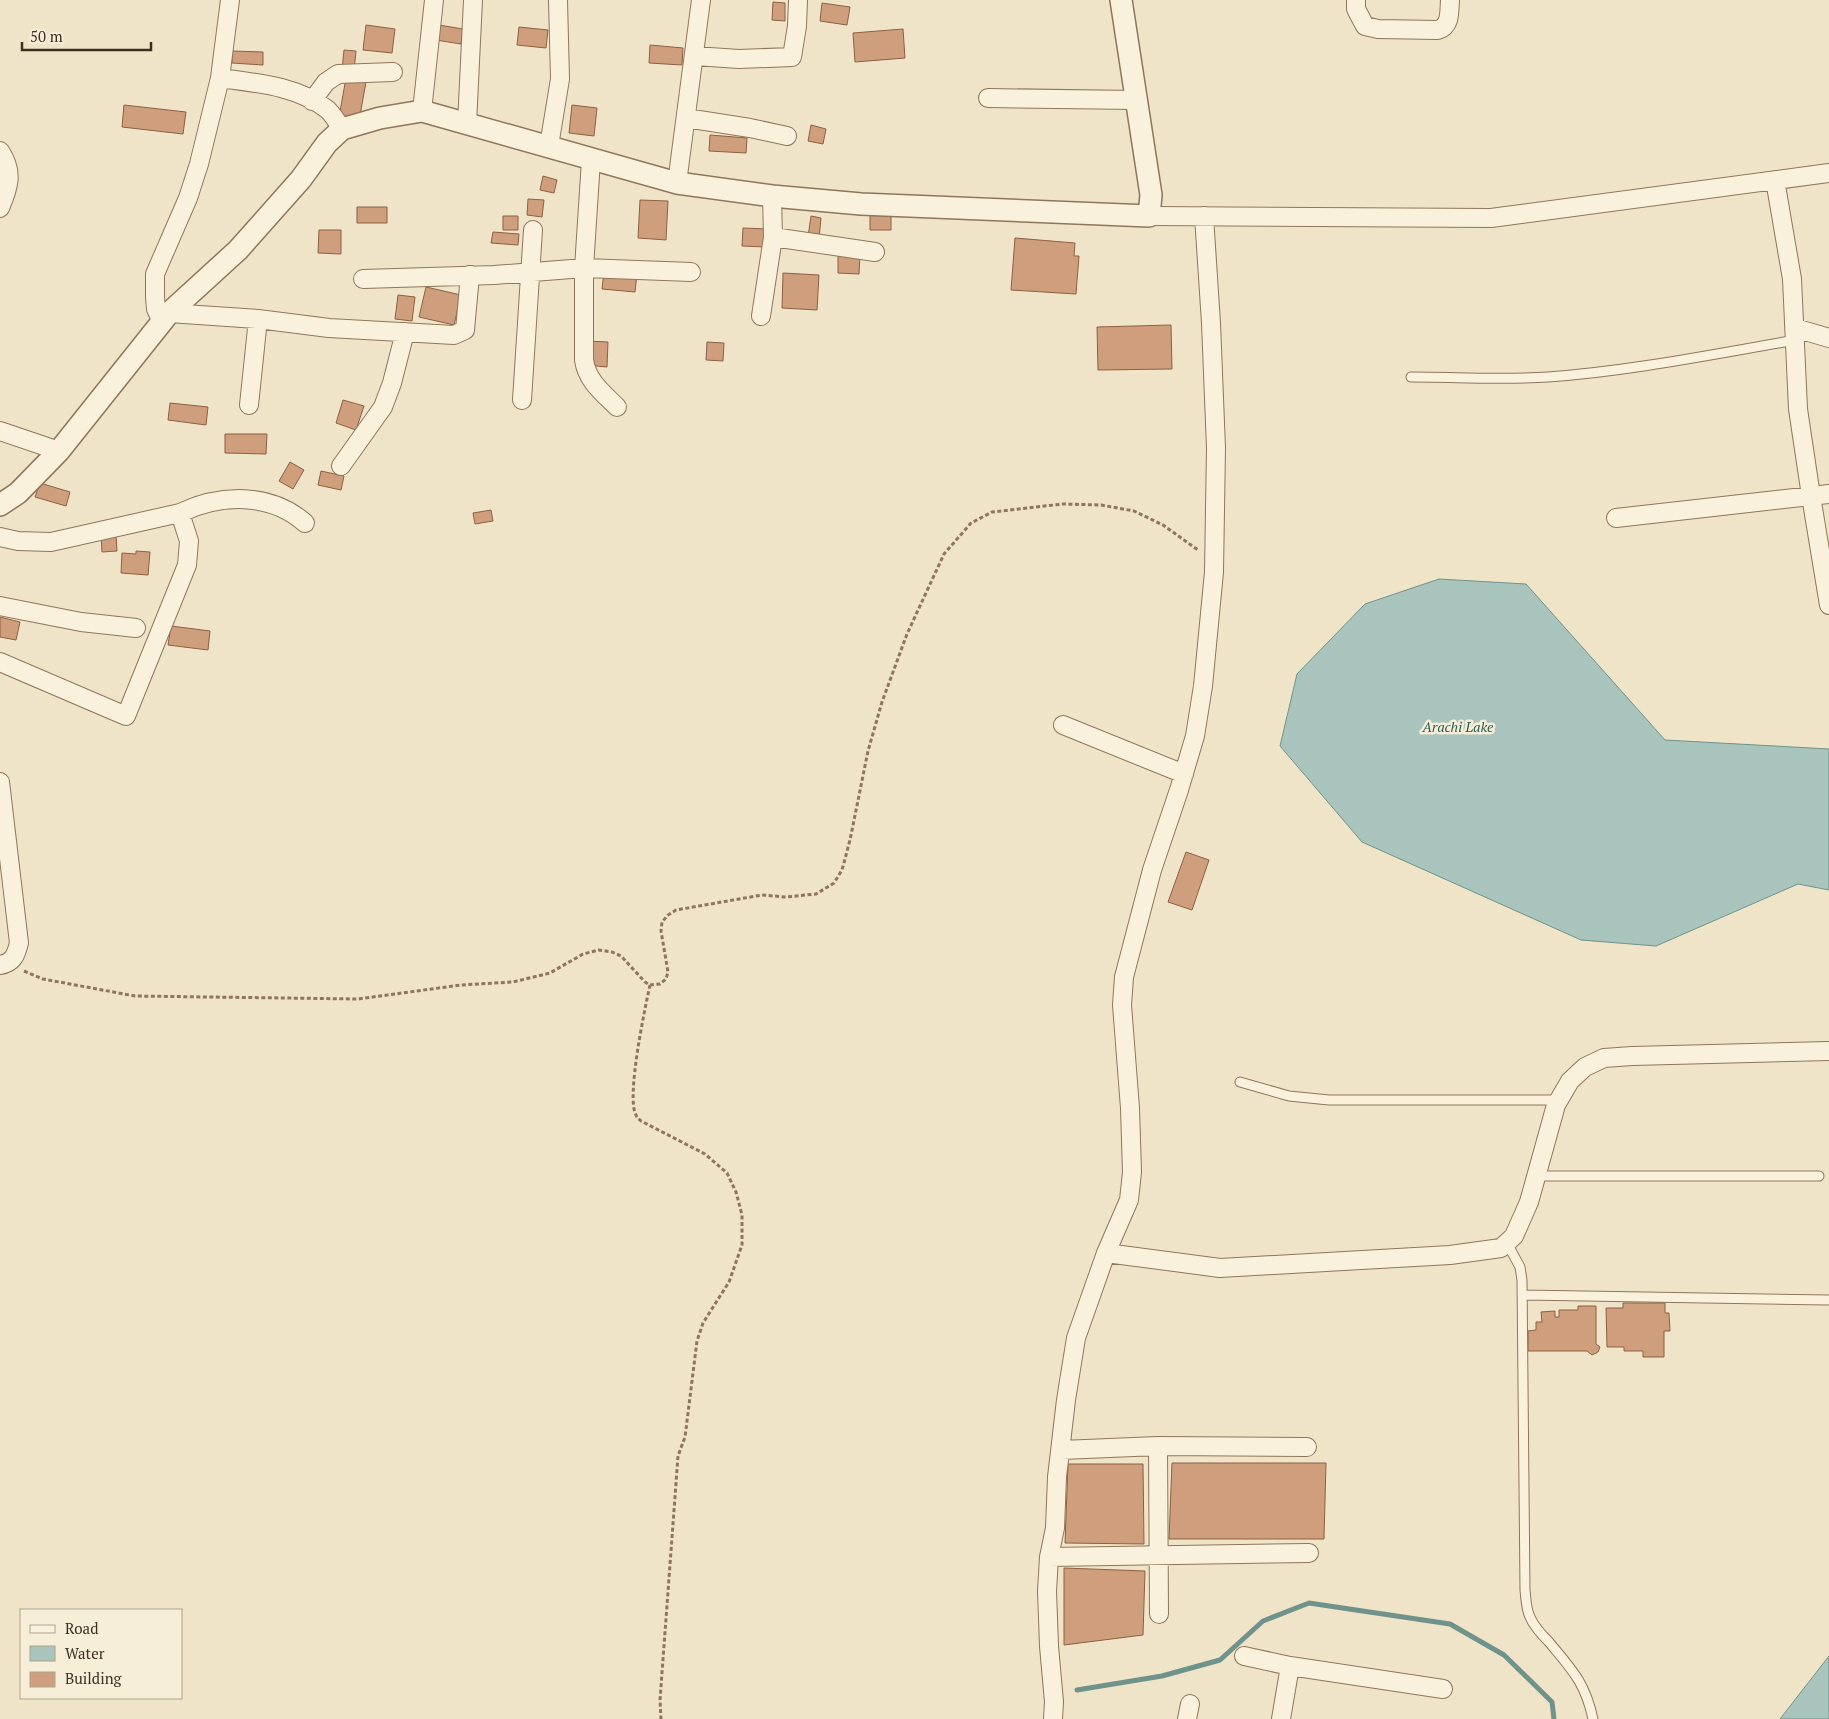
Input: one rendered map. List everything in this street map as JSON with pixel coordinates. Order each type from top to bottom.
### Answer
[{"type":"street","points":[[230,0],[220,78],[199,164],[188,198],[155,274],[154,297],[156,309],[165,318],[258,319],[329,328],[454,334],[465,330],[470,275]]},
{"type":"street","points":[[422,110],[434,0]]},
{"type":"street","points":[[467,124],[473,0]]},
{"type":"street","points":[[549,146],[560,79],[558,0]]},
{"type":"street","points":[[677,183],[701,0]]},
{"type":"street","points":[[695,56],[739,59],[792,57],[797,26],[798,0]]},
{"type":"street","points":[[1121,0],[1152,195],[1149,216]]},
{"type":"street","points":[[1356,0],[1356,9],[1365,26],[1378,29],[1438,30],[1444,28],[1447,24],[1450,0]]},
{"type":"street","points":[[312,101],[326,82],[338,74],[393,72]]},
{"type":"street","points":[[220,78],[291,90],[329,111],[342,129]]},
{"type":"street","points":[[988,98],[1137,100]]},
{"type":"street","points":[[0,505],[18,493],[59,451],[165,318],[238,250],[301,179],[327,143],[342,129],[380,118],[422,110],[549,146],[591,160],[677,183],[772,196],[861,204],[1149,216],[1492,218],[1829,173]]},
{"type":"street","points":[[686,118],[787,136]]},
{"type":"street","points":[[0,152],[5,159],[10,181],[0,208]]},
{"type":"street","points":[[591,160],[584,268],[583,349],[585,371],[590,380],[617,407]]},
{"type":"street","points":[[1775,180],[1790,262],[1796,334],[1798,409],[1810,496],[1829,606]]},
{"type":"street","points":[[761,316],[773,237],[772,196]]},
{"type":"street","points":[[1054,1719],[1048,1618],[1049,1557],[1056,1528],[1060,1450],[1066,1400],[1076,1338],[1106,1253],[1129,1200],[1132,1172],[1130,1108],[1122,1005],[1124,977],[1152,870],[1195,736],[1203,686],[1214,563],[1216,448],[1204,216]]},
{"type":"street","points":[[522,400],[533,230]]},
{"type":"street","points":[[773,237],[875,252]]},
{"type":"street","points":[[363,279],[584,268],[691,272]]},
{"type":"street","points":[[249,405],[258,319]]},
{"type":"street","points":[[341,466],[383,407],[392,383],[405,332]]},
{"type":"street","points":[[1796,334],[1829,338]]},
{"type":"street","points":[[0,431],[59,451]]},
{"type":"street","points":[[1616,518],[1829,494]]},
{"type":"street","points":[[0,537],[18,541],[50,542],[180,513],[196,505],[231,499],[262,500],[295,514],[305,523]]},
{"type":"street","points":[[0,662],[126,716],[187,565],[189,541],[180,513]]},
{"type":"street","points":[[0,606],[82,622],[136,628]]},
{"type":"street","points":[[1063,725],[1184,774]]},
{"type":"street","points":[[0,782],[19,943],[17,953],[13,959],[4,964]]},
{"type":"street","points":[[1106,1253],[1220,1268],[1450,1255],[1501,1248],[1514,1236],[1528,1202],[1559,1100],[1570,1081],[1585,1067],[1604,1058],[1632,1056],[1829,1052]]},
{"type":"street","points":[[1060,1450],[1158,1446],[1307,1447]]},
{"type":"street","points":[[1158,1446],[1159,1614]]},
{"type":"street","points":[[1049,1557],[1309,1553]]},
{"type":"street","points":[[1244,1656],[1290,1666],[1443,1688]]},
{"type":"street","points":[[1281,1719],[1290,1666]]},
{"type":"lane","points":[[1411,377],[1545,377],[1578,374],[1651,364],[1796,334]]},
{"type":"lane","points":[[1240,1082],[1289,1096],[1329,1100],[1559,1100]]},
{"type":"lane","points":[[1536,1176],[1819,1176]]},
{"type":"lane","points":[[1507,1243],[1520,1267],[1522,1295],[1525,1590],[1527,1606],[1536,1628],[1574,1672],[1585,1690],[1593,1719]]},
{"type":"lane","points":[[1522,1295],[1829,1300]]},
{"type":"path","points":[[4,964],[43,979],[135,996],[358,999],[461,984],[513,982],[550,974],[583,954],[600,950],[621,956],[650,985],[660,984],[666,979],[668,972],[661,931],[662,922],[676,910],[762,895],[786,897],[816,894],[834,883],[842,870],[850,840],[868,752],[882,702],[906,634],[944,554],[971,523],[992,512],[1063,504],[1101,505],[1134,511],[1163,525],[1214,563]]},
{"type":"path","points":[[650,985],[636,1057],[634,1105],[636,1115],[641,1121],[705,1154],[727,1173],[736,1192],[742,1215],[742,1246],[729,1282],[703,1323],[697,1341],[685,1437],[678,1456],[660,1691],[661,1719]]},
{"type":"water","name":"Arachi Lake","points":[[1439,579],[1526,584],[1665,740],[1829,749],[1829,890],[1798,884],[1656,946],[1581,940],[1362,842],[1280,746],[1297,674],[1365,604]]},
{"type":"water","points":[[1829,1656],[1829,1719],[1780,1719]]},
{"type":"building","points":[[773,2],[785,3],[785,21],[772,20]]},
{"type":"building","points":[[822,3],[850,7],[847,25],[820,21]]},
{"type":"building","points":[[366,25],[395,29],[392,53],[363,50]]},
{"type":"building","points":[[439,25],[463,29],[461,44],[436,40]]},
{"type":"building","points":[[519,27],[548,30],[546,48],[517,45]]},
{"type":"building","points":[[903,29],[905,58],[855,62],[853,33]]},
{"type":"building","points":[[650,45],[683,48],[682,65],[649,63]]},
{"type":"building","points":[[344,50],[356,51],[354,71],[342,70]]},
{"type":"building","points":[[232,51],[263,52],[263,65],[232,63]]},
{"type":"building","points":[[346,78],[366,82],[359,121],[339,117]]},
{"type":"building","points":[[124,105],[186,112],[183,134],[122,127]]},
{"type":"building","points":[[572,105],[597,108],[594,136],[569,133]]},
{"type":"building","points":[[811,125],[826,129],[823,144],[808,141]]},
{"type":"building","points":[[710,135],[747,138],[746,153],[709,151]]},
{"type":"building","points":[[543,176],[557,180],[554,193],[540,190]]},
{"type":"building","points":[[528,199],[544,200],[542,217],[527,215]]},
{"type":"building","points":[[640,200],[668,201],[666,240],[638,238]]},
{"type":"building","points":[[357,207],[387,207],[387,223],[357,223]]},
{"type":"building","points":[[870,212],[891,212],[891,230],[870,230]]},
{"type":"building","points":[[503,216],[518,216],[518,230],[503,230]]},
{"type":"building","points":[[811,216],[821,218],[819,239],[808,237]]},
{"type":"building","points":[[743,228],[767,229],[766,247],[742,246]]},
{"type":"building","points":[[319,230],[341,230],[341,254],[318,253]]},
{"type":"building","points":[[493,232],[519,234],[518,245],[491,243]]},
{"type":"building","points":[[1015,238],[1075,243],[1074,256],[1079,256],[1076,294],[1011,290]]},
{"type":"building","points":[[838,254],[860,255],[859,274],[838,273]]},
{"type":"building","points":[[604,271],[637,274],[635,292],[602,289]]},
{"type":"building","points":[[783,273],[819,275],[817,310],[782,308]]},
{"type":"building","points":[[426,287],[461,295],[454,325],[419,317]]},
{"type":"building","points":[[398,295],[415,297],[412,321],[395,319]]},
{"type":"building","points":[[1171,325],[1172,369],[1098,370],[1097,327]]},
{"type":"building","points":[[587,341],[608,342],[607,367],[586,365]]},
{"type":"building","points":[[707,342],[724,343],[723,361],[706,360]]},
{"type":"building","points":[[343,400],[364,406],[356,430],[336,423]]},
{"type":"building","points":[[170,403],[208,407],[206,425],[168,420]]},
{"type":"building","points":[[225,434],[267,434],[266,454],[225,453]]},
{"type":"building","points":[[290,462],[304,470],[293,489],[279,481]]},
{"type":"building","points":[[321,471],[344,476],[341,490],[318,485]]},
{"type":"building","points":[[40,483],[70,492],[66,506],[35,497]]},
{"type":"building","points":[[491,510],[493,521],[475,524],[473,513]]},
{"type":"building","points":[[116,534],[117,551],[102,552],[101,535]]},
{"type":"building","points":[[136,551],[150,552],[148,575],[121,573],[122,553],[136,554]]},
{"type":"building","points":[[0,617],[20,622],[16,640],[0,637]]},
{"type":"building","points":[[171,626],[210,631],[208,650],[168,645]]},
{"type":"building","points":[[1186,852],[1209,860],[1192,910],[1168,902]]},
{"type":"building","points":[[1623,1303],[1665,1303],[1665,1313],[1669,1313],[1670,1331],[1664,1331],[1664,1357],[1643,1357],[1643,1351],[1624,1351],[1624,1347],[1607,1347],[1606,1308],[1623,1308]]},
{"type":"building","points":[[1578,1306],[1596,1306],[1596,1344],[1600,1347],[1598,1352],[1592,1355],[1587,1351],[1528,1351],[1528,1331],[1536,1330],[1536,1322],[1542,1322],[1541,1312],[1555,1311],[1555,1317],[1559,1317],[1559,1310],[1578,1310]]},
{"type":"building","points":[[1172,1463],[1326,1463],[1324,1539],[1169,1539]]},
{"type":"building","points":[[1068,1464],[1143,1464],[1144,1544],[1065,1543]]},
{"type":"building","points":[[1064,1568],[1145,1571],[1143,1635],[1064,1645]]},
{"type":"waterway","points":[[1077,1690],[1162,1676],[1220,1660],[1263,1621],[1309,1603],[1450,1624],[1504,1655],[1552,1702],[1554,1719]]}]
